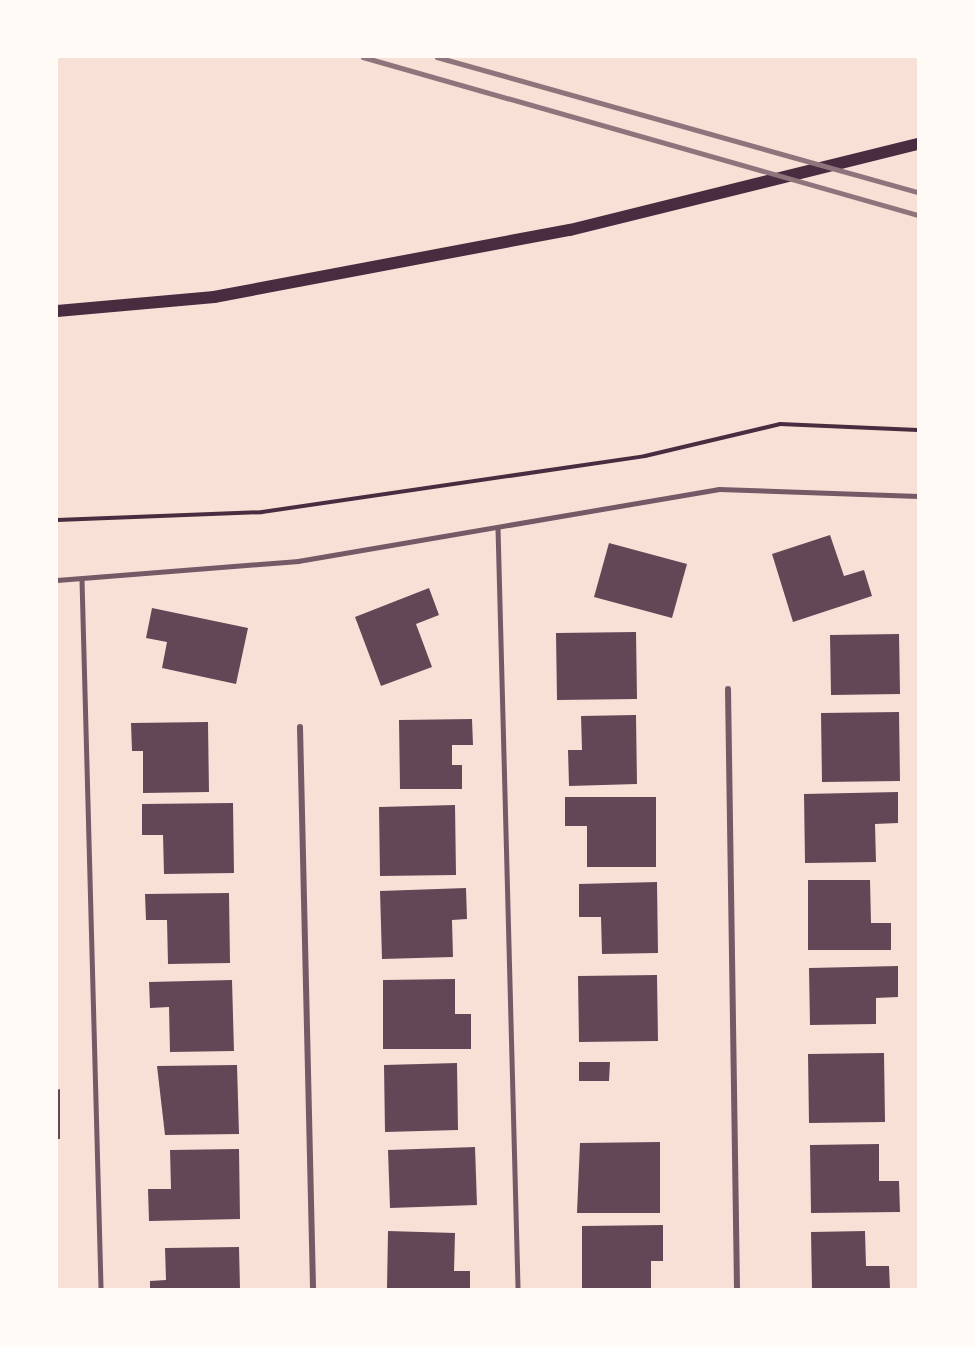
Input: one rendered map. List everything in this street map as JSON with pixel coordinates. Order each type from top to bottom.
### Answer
[{"type":"main road","points":[[57,311],[214,297],[570,230],[918,144]]},
{"type":"street","points":[[728,689],[737,1289]]},
{"type":"street","points":[[300,727],[314,1289]]},
{"type":"lane","points":[[57,580],[82,580],[298,561],[719,489],[918,496]]},
{"type":"lane","points":[[498,528],[518,1289]]},
{"type":"lane","points":[[82,580],[101,1289]]},
{"type":"path","points":[[57,520],[262,512],[645,456],[780,424],[918,430]]},
{"type":"building","points":[[830,535],[844,576],[864,570],[872,596],[793,622],[772,554]]},
{"type":"building","points":[[609,543],[687,564],[672,618],[594,597]]},
{"type":"building","points":[[429,588],[439,615],[416,624],[432,667],[381,686],[355,617]]},
{"type":"building","points":[[152,608],[248,628],[236,684],[162,668],[167,642],[146,638]]},
{"type":"building","points":[[636,632],[637,699],[557,700],[556,633]]},
{"type":"building","points":[[899,634],[900,694],[831,695],[830,635]]},
{"type":"building","points":[[899,712],[900,781],[822,782],[821,713]]},
{"type":"building","points":[[636,715],[637,784],[569,786],[568,750],[582,750],[581,716]]},
{"type":"building","points":[[472,719],[473,745],[452,745],[452,765],[462,765],[462,789],[400,789],[399,720]]},
{"type":"building","points":[[208,722],[209,792],[143,793],[143,751],[132,751],[131,723]]},
{"type":"building","points":[[898,792],[898,823],[875,824],[876,862],[805,863],[804,794]]},
{"type":"building","points":[[565,797],[656,797],[656,867],[587,867],[587,826],[565,826]]},
{"type":"building","points":[[233,803],[234,873],[164,874],[163,835],[142,835],[142,804]]},
{"type":"building","points":[[455,805],[456,875],[380,876],[379,807]]},
{"type":"building","points":[[808,880],[870,880],[871,923],[891,923],[891,950],[808,950]]},
{"type":"building","points":[[657,882],[658,953],[602,954],[601,917],[579,917],[579,884]]},
{"type":"building","points":[[466,888],[467,919],[452,920],[453,957],[382,959],[380,891]]},
{"type":"building","points":[[229,893],[230,963],[168,964],[167,920],[146,920],[145,894]]},
{"type":"building","points":[[898,966],[898,997],[876,998],[876,1024],[810,1025],[809,968]]},
{"type":"building","points":[[657,975],[658,1041],[579,1042],[578,976]]},
{"type":"building","points":[[455,979],[455,1014],[471,1014],[471,1049],[383,1049],[383,980]]},
{"type":"building","points":[[232,980],[234,1051],[170,1052],[169,1007],[150,1008],[149,982]]},
{"type":"building","points":[[884,1053],[885,1122],[809,1123],[808,1054]]},
{"type":"building","points":[[579,1062],[610,1062],[609,1081],[579,1081]]},
{"type":"building","points":[[457,1063],[458,1130],[385,1132],[384,1065]]},
{"type":"building","points":[[237,1065],[239,1134],[165,1135],[157,1066]]},
{"type":"building","points":[[60,1089],[60,1139],[57,1139],[57,1090]]},
{"type":"building","points":[[660,1142],[660,1213],[577,1213],[580,1143]]},
{"type":"building","points":[[879,1144],[879,1181],[899,1181],[900,1212],[811,1213],[810,1145]]},
{"type":"building","points":[[475,1147],[477,1205],[390,1208],[388,1150]]},
{"type":"building","points":[[239,1149],[240,1219],[149,1221],[148,1189],[171,1189],[170,1150]]},
{"type":"building","points":[[663,1225],[663,1261],[651,1261],[651,1289],[582,1289],[582,1226]]},
{"type":"building","points":[[388,1231],[455,1233],[454,1271],[470,1271],[470,1289],[387,1289]]},
{"type":"building","points":[[865,1231],[866,1266],[889,1266],[890,1289],[812,1289],[811,1232]]},
{"type":"building","points":[[239,1247],[240,1289],[150,1289],[150,1281],[166,1280],[165,1248]]},
{"type":"railway","points":[[363,57],[918,215]]},
{"type":"railway","points":[[437,57],[918,192]]}]
